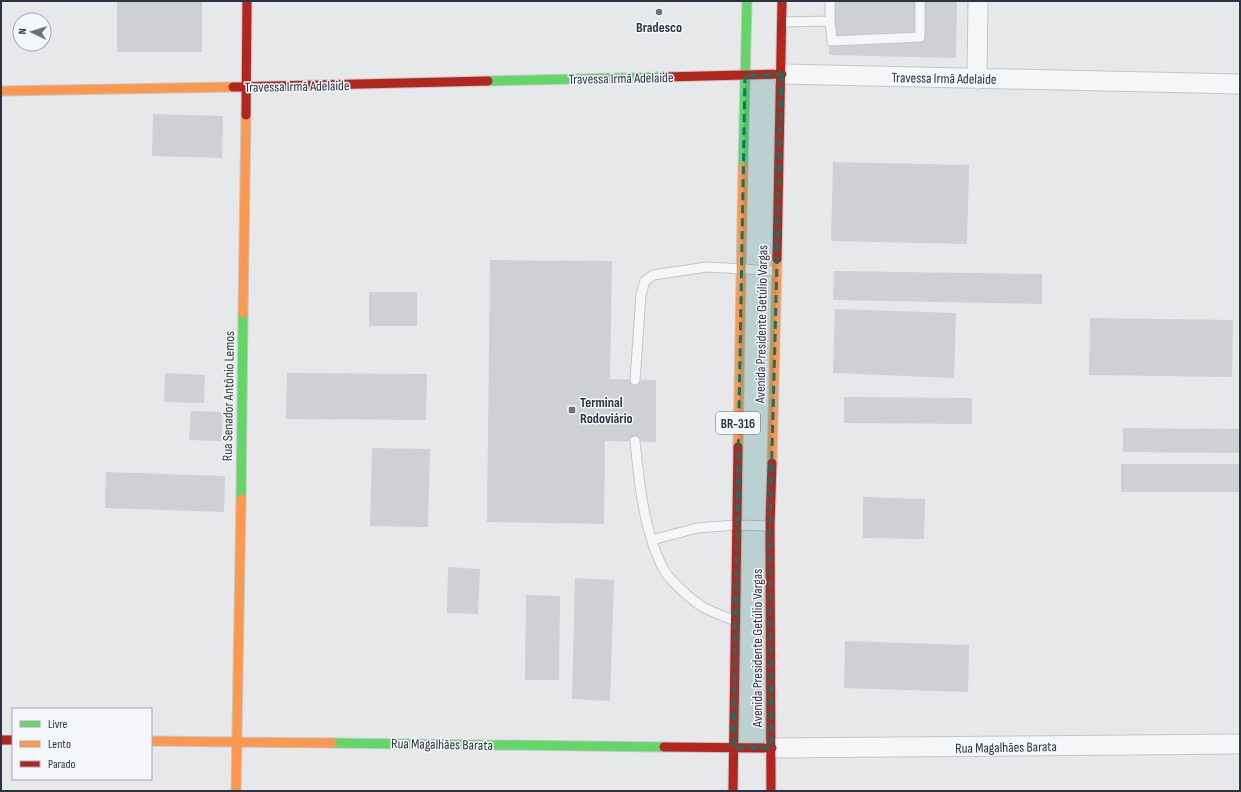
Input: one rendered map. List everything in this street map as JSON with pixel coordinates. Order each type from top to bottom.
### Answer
[{"type":"main road","name":"Rua Senador Antônio Lemos","points":[[236,791],[247,1]]},
{"type":"main road","name":"Avenida Presidente Getúlio Vargas","points":[[733,791],[740,270],[747,1]]},
{"type":"main road","name":"Avenida Presidente Getúlio Vargas","points":[[771,791],[770,526],[782,74],[782,1]]},
{"type":"main road","name":"Travessa Irmã Adelaide","points":[[1,91],[246,87],[782,74]]},
{"type":"main road","points":[[1,740],[12,740]]},
{"type":"main road","name":"Rua Magalhães Barata","points":[[152,741],[772,748]]},
{"type":"street","points":[[978,1],[978,79]]},
{"type":"street","name":"Travessa Irmã Adelaide","points":[[782,74],[1240,84]]},
{"type":"street","name":"Rua Magalhães Barata","points":[[772,748],[1240,744]]},
{"type":"lane","points":[[830,1],[832,41],[920,37],[920,1]]},
{"type":"lane","points":[[782,22],[830,21]]},
{"type":"lane","points":[[635,380],[639,304],[642,287],[645,281],[653,275],[707,267],[776,271]]},
{"type":"lane","points":[[635,441],[641,496],[657,556],[665,571],[683,591],[702,606],[735,621]]},
{"type":"lane","points":[[652,540],[697,528],[736,525],[770,526]]},
{"type":"highlighted area","points":[[782,74],[770,526],[772,748],[733,748],[745,75]]},
{"type":"building","points":[[117,1],[202,1],[202,52],[117,52]]},
{"type":"building","points":[[830,1],[957,1],[956,58],[829,55]]},
{"type":"building","points":[[153,114],[223,116],[222,158],[152,156]]},
{"type":"building","points":[[833,162],[969,165],[967,244],[831,241]]},
{"type":"building","name":"Terminal Rodoviário","points":[[490,260],[612,261],[610,379],[656,380],[656,442],[605,441],[604,524],[487,522]]},
{"type":"building","points":[[834,271],[1042,274],[1042,304],[833,300]]},
{"type":"building","points":[[369,292],[417,292],[417,326],[369,326]]},
{"type":"building","points":[[835,309],[956,313],[954,378],[833,373]]},
{"type":"building","points":[[1090,318],[1233,320],[1232,377],[1089,375]]},
{"type":"building","points":[[165,373],[205,375],[204,403],[164,402]]},
{"type":"building","points":[[287,373],[427,374],[426,420],[286,419]]},
{"type":"building","points":[[844,397],[972,398],[972,424],[844,423]]},
{"type":"building","points":[[191,411],[223,412],[221,441],[189,440]]},
{"type":"building","points":[[1123,428],[1240,429],[1240,453],[1123,452]]},
{"type":"building","points":[[372,448],[430,449],[428,527],[370,526]]},
{"type":"building","points":[[1121,464],[1240,464],[1240,492],[1121,492]]},
{"type":"building","points":[[106,472],[225,476],[224,512],[105,508]]},
{"type":"building","points":[[863,497],[925,499],[924,539],[863,538]]},
{"type":"building","points":[[448,567],[480,569],[478,614],[447,613]]},
{"type":"building","points":[[575,578],[614,580],[610,701],[572,699]]},
{"type":"building","points":[[526,595],[560,596],[559,680],[525,680]]},
{"type":"building","points":[[845,641],[969,645],[968,692],[844,688]]},
{"type":"traffic: fast","points":[[743,167],[747,1]]},
{"type":"traffic: fast","points":[[488,81],[664,77]]},
{"type":"traffic: fast","points":[[241,499],[243,313]]},
{"type":"traffic: fast","points":[[332,743],[664,747]]},
{"type":"traffic: slow","points":[[1,91],[233,87]]},
{"type":"traffic: slow","points":[[243,313],[246,115]]},
{"type":"traffic: slow","points":[[738,447],[743,167]]},
{"type":"traffic: slow","points":[[772,463],[777,259]]},
{"type":"traffic: slow","points":[[236,791],[241,499]]},
{"type":"traffic: slow","points":[[152,741],[332,743]]},
{"type":"traffic: jam","points":[[246,115],[247,1]]},
{"type":"traffic: jam","points":[[777,259],[782,1]]},
{"type":"traffic: jam","points":[[664,77],[782,74]]},
{"type":"traffic: jam","points":[[233,87],[488,81]]},
{"type":"traffic: jam","points":[[733,791],[738,447]]},
{"type":"traffic: jam","points":[[771,791],[770,526],[772,463]]},
{"type":"traffic: jam","points":[[1,740],[12,740]]},
{"type":"traffic: jam","points":[[664,747],[772,748]]},
{"type":"place","name":"Bradesco","points":[[659,12]]},
{"type":"place","name":"Terminal Rodoviário","points":[[572,410]]}]
